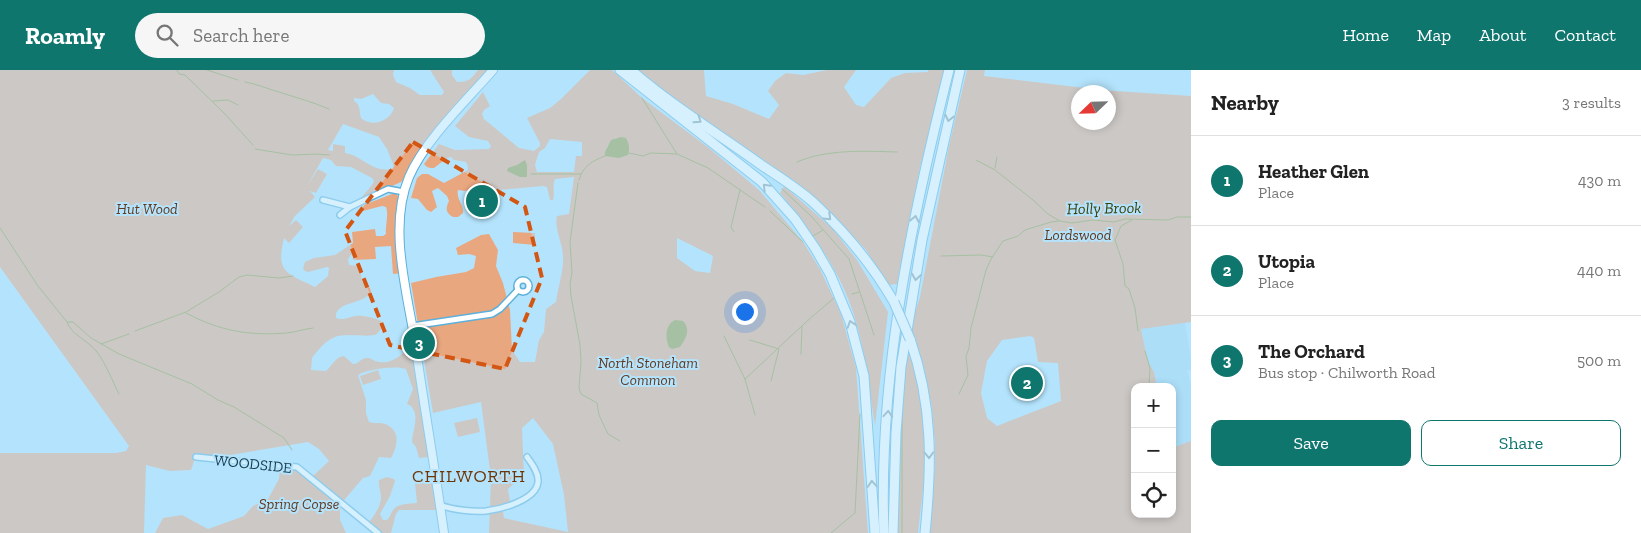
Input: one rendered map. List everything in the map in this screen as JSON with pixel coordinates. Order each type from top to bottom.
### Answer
[{"type":"highway","points":[[620,70],[762,182],[795,219],[830,274],[850,322],[864,376],[875,533]]},
{"type":"highway","points":[[631,70],[675,104],[790,184],[814,204],[859,250],[894,302],[910,339],[922,381],[928,419],[930,481],[924,533]]},
{"type":"highway","points":[[884,533],[883,505],[892,364],[914,219],[949,70]]},
{"type":"highway","points":[[893,533],[895,450],[901,367],[922,240],[960,70]]},
{"type":"main road","points":[[444,533],[412,326],[400,238],[400,218],[404,192],[410,176],[428,147],[493,70]]},
{"type":"street","points":[[340,215],[350,207],[388,189],[404,192]]},
{"type":"street","points":[[323,200],[350,207]]},
{"type":"street","points":[[412,326],[492,314],[500,309],[518,290]]},
{"type":"street","points":[[440,505],[485,511],[529,497],[535,490],[538,479],[527,457]]},
{"type":"street","name":"WOODSIDE","points":[[196,458],[297,467],[378,533]]},
{"type":"highlighted area","points":[[413,142],[525,207],[542,278],[505,369],[390,345],[345,231]]},
{"type":"shaded area","points":[[621,137],[626,138],[628,142],[628,155],[619,158],[605,156],[611,140]]},
{"type":"shaded area","points":[[525,160],[527,177],[520,177],[507,171],[508,168]]},
{"type":"shaded area","points":[[675,320],[683,321],[687,331],[680,347],[672,349],[669,347],[667,332],[669,325]]},
{"type":"shaded area","points":[[1185,323],[1191,359],[1191,370],[1187,370],[1191,385],[1191,441],[1176,447],[1176,383],[1156,383],[1154,372],[1148,362],[1141,328]]},
{"type":"green space","name":"Hut Wood","points":[[0,70],[394,70],[393,75],[396,82],[420,95],[442,95],[444,92],[430,70],[452,70],[452,75],[457,82],[469,79],[478,70],[490,70],[407,177],[401,182],[365,198],[362,197],[373,183],[372,178],[351,167],[336,166],[331,160],[323,158],[307,186],[318,169],[327,174],[316,193],[310,191],[315,197],[295,216],[289,226],[296,220],[303,227],[289,243],[284,238],[281,259],[286,271],[315,287],[328,276],[329,268],[308,272],[303,268],[305,262],[314,258],[335,255],[353,243],[352,232],[375,229],[376,236],[386,234],[386,207],[382,206],[363,211],[361,206],[392,194],[398,196],[403,273],[393,274],[391,246],[375,247],[376,259],[353,260],[352,254],[348,259],[349,265],[360,266],[362,282],[370,288],[371,292],[362,299],[344,306],[337,313],[336,318],[344,319],[353,316],[365,316],[381,321],[382,328],[374,335],[345,335],[331,339],[312,358],[311,370],[326,371],[341,356],[344,356],[353,364],[366,358],[388,362],[405,351],[413,349],[429,457],[419,458],[416,447],[412,442],[415,412],[407,404],[413,389],[406,369],[396,367],[382,368],[358,375],[366,400],[366,413],[369,422],[383,423],[390,427],[394,430],[397,439],[391,458],[379,457],[370,476],[363,478],[345,499],[340,510],[340,520],[346,533],[155,533],[163,518],[182,515],[208,529],[244,516],[253,506],[268,499],[279,479],[280,468],[303,467],[313,476],[329,461],[319,449],[308,442],[218,457],[196,455],[191,470],[170,471],[146,465],[144,533],[0,533],[0,453],[116,453],[126,451],[129,446],[0,267]],"holes":[[[373,94],[381,103],[389,104],[394,108],[385,120],[375,123],[361,118],[359,106],[354,101],[354,98],[361,99]],[[343,124],[379,137],[387,149],[393,168],[380,169],[374,167],[357,157],[345,153],[345,146],[333,144],[333,151],[328,150]]]},
{"type":"green space","name":"North Stoneham Common","points":[[590,70],[612,70],[642,98],[709,148],[759,190],[803,242],[820,269],[841,314],[856,368],[868,533],[489,533],[491,478],[481,402],[433,413],[411,283],[466,272],[474,268],[476,256],[469,254],[458,255],[456,248],[481,235],[489,234],[498,250],[496,266],[503,283],[510,310],[512,350],[520,362],[535,362],[539,340],[544,332],[546,309],[556,302],[562,273],[563,255],[556,220],[557,216],[569,214],[574,177],[555,179],[553,200],[550,200],[547,187],[543,186],[499,190],[475,188],[465,191],[458,190],[463,213],[458,217],[453,217],[449,214],[447,196],[438,188],[432,191],[437,207],[431,212],[418,199],[411,198],[417,178],[422,174],[428,174],[444,183],[468,170],[466,162],[454,160],[451,157],[434,168],[429,168],[425,165],[439,144],[455,150],[489,149],[491,146],[488,141],[469,137],[455,126],[483,92],[490,106],[482,114],[484,119],[519,148],[534,151],[540,146],[540,143],[527,118],[550,108]],"holes":[[[616,138],[628,155],[616,155],[607,147]],[[550,139],[582,142],[582,156],[576,156],[574,172],[537,172],[535,165],[539,152],[545,148]],[[677,238],[713,256],[710,273],[695,271],[677,258]],[[533,418],[553,444],[564,495],[568,532],[504,518],[502,505],[510,501],[508,489],[524,475],[522,428]]]},
{"type":"green space","points":[[638,70],[704,70],[706,96],[733,104],[769,119],[779,105],[768,91],[775,81],[786,73],[803,75],[827,70],[856,70],[844,87],[856,105],[864,107],[891,78],[905,73],[946,70],[920,167],[897,284],[888,285],[866,250],[819,201],[797,183],[681,104]]},
{"type":"green space","name":"Lordswood","points":[[967,70],[985,70],[984,76],[1071,86],[1071,130],[1116,130],[1116,91],[1191,96],[1191,322],[1141,329],[1148,362],[1154,372],[1156,383],[1131,383],[1131,518],[1176,518],[1176,447],[1191,441],[1191,533],[928,533],[935,468],[935,443],[932,409],[924,367],[910,328],[920,297],[949,146]],"holes":[[[1030,336],[1034,338],[1038,362],[1058,363],[1061,401],[997,426],[987,418],[981,393],[987,361],[1002,340]]]},
{"type":"green space","points":[[784,186],[832,228],[857,260],[888,312],[875,426],[863,352],[846,293],[821,248],[780,193]]},
{"type":"green space","points":[[513,232],[535,233],[535,245],[513,243]]},
{"type":"green space","points":[[907,344],[917,377],[924,428],[925,463],[918,533],[897,533],[897,469]]},
{"type":"green space","points":[[378,370],[381,379],[363,385],[360,376]]},
{"type":"green space","points":[[477,418],[480,432],[458,437],[454,423]]},
{"type":"green space","points":[[387,477],[395,481],[390,496],[380,514],[383,520],[387,520],[398,506],[417,503],[415,483],[419,482],[433,483],[437,510],[399,510],[396,514],[391,533],[372,533],[365,526],[378,509],[381,497],[379,480]]},
{"type":"waterway","points":[[177,70],[179,74],[185,75],[225,114],[253,145]]},
{"type":"waterway","points":[[207,70],[238,80]]},
{"type":"waterway","points":[[245,82],[329,109]]},
{"type":"waterway","points":[[642,98],[677,154]]},
{"type":"waterway","points":[[213,101],[228,100],[238,105]]},
{"type":"waterway","points":[[255,149],[292,155],[329,155]]},
{"type":"waterway","name":"Holly Brook","points":[[797,162],[833,153],[859,151],[897,152]]},
{"type":"waterway","points":[[629,153],[643,156],[651,153],[677,154],[708,168],[765,207]]},
{"type":"waterway","points":[[579,180],[583,171],[589,165],[605,156]]},
{"type":"waterway","points":[[995,168],[997,157]]},
{"type":"waterway","name":"Holly Brook","points":[[976,160],[995,170],[1048,214],[1060,221],[1072,223],[1093,220],[1114,222],[1125,219],[1168,220],[1177,217],[1191,217]]},
{"type":"waterway","points":[[531,174],[581,174]]},
{"type":"waterway","points":[[578,183],[570,242],[572,273],[570,284],[580,345],[579,388],[581,394],[597,403],[599,415],[608,434],[620,441]]},
{"type":"waterway","name":"Holly Brook","points":[[782,189],[811,216],[849,259],[874,335]]},
{"type":"waterway","points":[[734,232],[731,227],[740,190]]},
{"type":"waterway","points":[[770,211],[803,242]]},
{"type":"waterway","points":[[1132,220],[1121,226],[1115,240],[1123,264],[1125,286],[1129,289],[1135,308],[1138,331]]},
{"type":"waterway","points":[[959,394],[968,375],[966,356],[969,348],[971,328],[986,270],[991,259],[1003,241],[1018,236],[1025,230],[1059,221]]},
{"type":"waterway","points":[[0,228],[38,286],[67,322],[73,322],[91,338],[119,354],[192,384],[218,400],[234,407],[284,438],[292,450]]},
{"type":"waterway","points":[[813,236],[823,230]]},
{"type":"waterway","points":[[941,256],[981,255],[993,257]]},
{"type":"waterway","points":[[135,331],[186,312],[239,277],[247,275],[279,278],[293,276]]},
{"type":"waterway","points":[[852,294],[859,292]]},
{"type":"waterway","points":[[745,379],[834,298]]},
{"type":"waterway","points":[[186,313],[223,328],[247,333],[287,333],[313,328]]},
{"type":"waterway","points":[[67,322],[69,327],[97,352],[119,394]]},
{"type":"waterway","points":[[801,354],[802,327]]},
{"type":"waterway","points":[[101,344],[129,334]]},
{"type":"waterway","points":[[724,336],[745,379],[755,415]]},
{"type":"waterway","points":[[750,340],[779,349],[771,381]]},
{"type":"waterway","points":[[1145,351],[1150,368],[1149,383]]},
{"type":"waterway","points":[[902,409],[902,533]]},
{"type":"waterway","name":"Holly Brook","points":[[831,533],[855,513],[860,414]]},
{"type":"place","name":"Heather Glen","points":[[482,201]]},
{"type":"place","name":"The Orchard","points":[[419,343]]},
{"type":"place","name":"Utopia","points":[[1027,383]]},
{"type":"district","name":"CHILWORTH","points":[[469,476]]},
{"type":"park label","name":"Spring Copse","points":[[299,504]]}]
